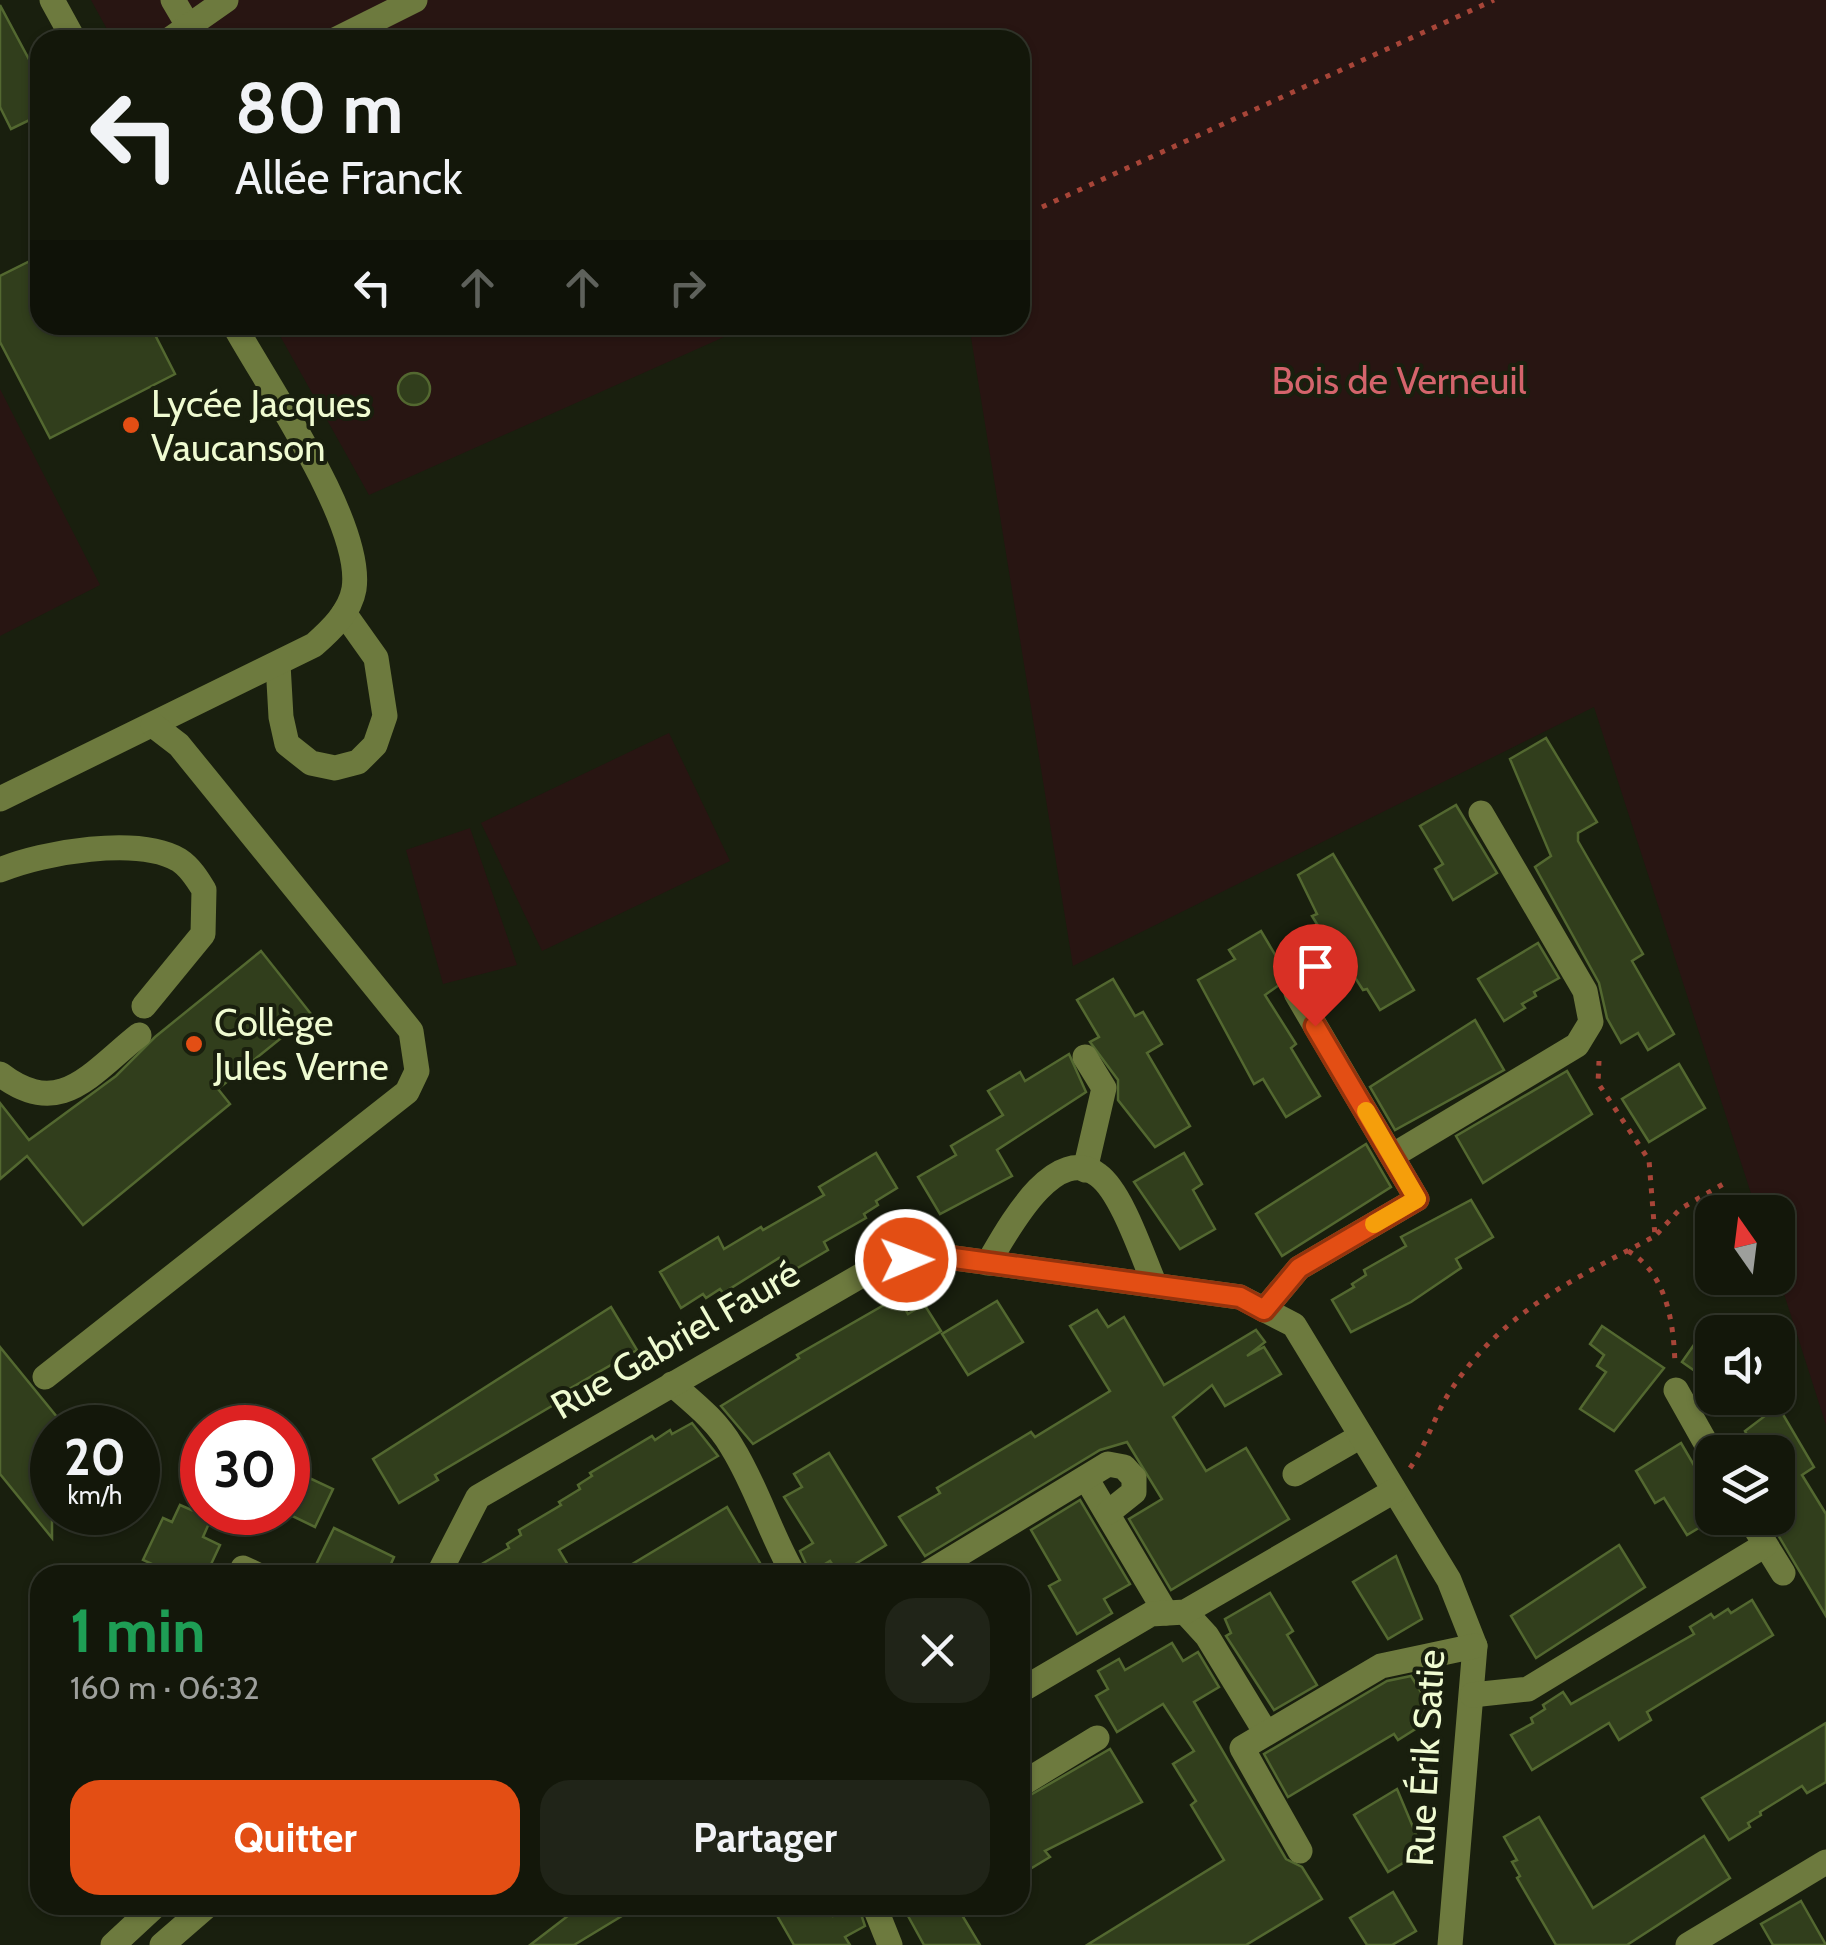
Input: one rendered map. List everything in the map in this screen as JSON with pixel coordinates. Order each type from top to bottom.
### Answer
[{"type":"street","points":[[52,0],[68,30]]},
{"type":"street","points":[[174,0],[182,30]]},
{"type":"street","points":[[191,30],[226,0]]},
{"type":"street","points":[[354,30],[415,0]]},
{"type":"street","points":[[0,799],[278,664],[314,644],[344,612],[353,593],[355,572],[344,522],[240,335]]},
{"type":"street","points":[[278,664],[281,718],[288,744],[311,762],[335,768],[358,762],[375,746],[384,716],[376,658],[344,612]]},
{"type":"street","points":[[46,1377],[407,1092],[417,1071],[411,1032],[179,745],[152,725]]},
{"type":"street","points":[[1392,1156],[1577,1044],[1590,1022],[1584,990],[1481,813]]},
{"type":"street","points":[[0,870],[48,857],[124,847],[180,860],[204,890],[203,934],[144,1006]]},
{"type":"street","points":[[1264,1310],[1299,1268],[1417,1199],[1296,993]]},
{"type":"street","points":[[0,1074],[30,1093],[52,1097],[79,1083],[139,1036]]},
{"type":"street","points":[[1085,1057],[1104,1088],[1085,1170]]},
{"type":"street","points":[[988,1263],[1030,1195],[1052,1178],[1085,1170],[1097,1174],[1112,1191],[1156,1285]]},
{"type":"street","name":"Rue Gabriel Fauré","points":[[443,1565],[478,1497],[881,1264],[932,1255],[1240,1297],[1294,1325],[1449,1580]]},
{"type":"street","points":[[672,1384],[712,1418],[734,1448],[788,1565]]},
{"type":"street","points":[[1676,1390],[1701,1435]]},
{"type":"street","points":[[1295,1474],[1361,1436]]},
{"type":"street","points":[[942,1565],[1108,1464],[1124,1466],[1134,1478],[1134,1492],[1108,1512]]},
{"type":"street","points":[[1086,1478],[1176,1612],[1207,1636],[1266,1733]]},
{"type":"street","points":[[1030,1684],[1150,1614],[1176,1612],[1394,1491]]},
{"type":"street","points":[[1759,1535],[1783,1573]]},
{"type":"street","points":[[1472,1695],[1528,1689],[1765,1546]]},
{"type":"street","name":"Rue Érik Satie","points":[[1449,1580],[1475,1646],[1450,1945]]},
{"type":"street","points":[[1300,1851],[1242,1748],[1381,1666],[1475,1646]]},
{"type":"street","points":[[1030,1779],[1098,1738]]},
{"type":"street","points":[[1688,1945],[1826,1862]]},
{"type":"street","points":[[113,1945],[145,1915]]},
{"type":"street","points":[[162,1945],[196,1915]]},
{"type":"street","points":[[878,1915],[890,1945]]},
{"type":"path","points":[[1042,207],[1494,0]]},
{"type":"path","points":[[1590,1022],[1599,1054],[1598,1083],[1649,1160],[1656,1203],[1655,1236]]},
{"type":"path","points":[[1394,1491],[1427,1444],[1446,1396],[1472,1362],[1544,1294],[1655,1236],[1680,1209],[1725,1183]]},
{"type":"path","points":[[1628,1251],[1648,1262],[1668,1308],[1676,1390]]},
{"type":"green space","name":"Bois de Verneuil","points":[[91,0],[1826,0],[1826,1425],[1795,1328],[1795,1315],[1791,1315],[1784,1295],[1795,1295],[1795,1195],[1752,1195],[1594,707],[1073,966],[971,335],[1030,335],[1030,30],[108,30]]},
{"type":"green space","points":[[280,335],[729,335],[369,495]]},
{"type":"green space","points":[[0,389],[100,585],[0,636]]},
{"type":"green space","points":[[669,733],[730,861],[542,951],[481,823]]},
{"type":"green space","points":[[470,828],[517,965],[443,984],[406,850]]},
{"type":"building","points":[[0,5],[30,61],[30,120],[11,129],[0,107]]},
{"type":"building","points":[[30,261],[30,335],[155,335],[175,374],[50,438],[0,342],[0,276]]},
{"type":"building","points":[[414,373],[426,377],[430,389],[426,401],[414,405],[402,401],[398,389],[402,377]]},
{"type":"building","points":[[1546,738],[1597,822],[1578,833],[1578,841],[1643,954],[1632,961],[1674,1034],[1648,1050],[1638,1033],[1621,1043],[1607,1018],[1599,983],[1535,867],[1551,856],[1510,759]]},
{"type":"building","points":[[1456,805],[1497,873],[1453,900],[1435,869],[1443,864],[1420,826]]},
{"type":"building","points":[[1333,854],[1414,990],[1380,1010],[1367,989],[1363,990],[1354,976],[1351,979],[1312,916],[1317,914],[1298,875]]},
{"type":"building","points":[[1261,931],[1289,978],[1265,995],[1296,1044],[1291,1048],[1320,1096],[1286,1117],[1263,1079],[1254,1084],[1198,980],[1235,959],[1229,950]]},
{"type":"building","points":[[1538,943],[1559,978],[1534,992],[1536,996],[1522,1004],[1525,1008],[1504,1021],[1478,979]]},
{"type":"building","points":[[261,951],[311,1014],[218,1089],[230,1104],[83,1225],[27,1156],[0,1179],[0,1103],[29,1140],[116,1076],[155,1037]]},
{"type":"building","points":[[1113,979],[1135,1016],[1143,1012],[1162,1044],[1147,1053],[1190,1126],[1155,1147],[1118,1100],[1118,1080],[1090,1042],[1099,1037],[1077,1000]]},
{"type":"building","points":[[1475,1020],[1504,1070],[1395,1130],[1370,1087]]},
{"type":"building","points":[[1069,1054],[1086,1092],[997,1150],[1012,1176],[940,1214],[918,1177],[956,1155],[951,1146],[1003,1115],[988,1091],[1020,1072],[1025,1081]]},
{"type":"building","points":[[1679,1064],[1705,1108],[1649,1142],[1622,1099]]},
{"type":"building","points":[[1567,1071],[1592,1114],[1483,1183],[1456,1136]]},
{"type":"building","points":[[1366,1144],[1391,1187],[1282,1256],[1256,1214]]},
{"type":"building","points":[[876,1153],[897,1188],[876,1201],[878,1205],[864,1214],[866,1218],[824,1242],[828,1250],[789,1273],[779,1258],[723,1293],[720,1289],[706,1298],[703,1294],[681,1308],[660,1272],[718,1237],[724,1249],[761,1227],[763,1230],[824,1195],[819,1187]]},
{"type":"building","points":[[1184,1153],[1202,1184],[1193,1190],[1215,1229],[1180,1249],[1134,1182]]},
{"type":"building","points":[[1471,1200],[1493,1237],[1456,1259],[1461,1268],[1411,1302],[1351,1332],[1332,1300],[1354,1287],[1352,1284],[1366,1275],[1364,1270],[1406,1246],[1401,1237]]},
{"type":"building","points":[[898,1297],[908,1314],[924,1304],[941,1331],[753,1444],[721,1406],[799,1358],[797,1355]]},
{"type":"building","points":[[997,1301],[1023,1342],[968,1375],[942,1334]]},
{"type":"building","points":[[611,1307],[637,1350],[564,1392],[567,1397],[435,1475],[438,1480],[399,1503],[373,1459]]},
{"type":"building","points":[[1097,1310],[1108,1327],[1124,1317],[1164,1385],[1256,1330],[1265,1342],[1247,1356],[1264,1347],[1281,1374],[1225,1406],[1212,1385],[1173,1417],[1206,1471],[1246,1448],[1289,1519],[1171,1590],[1129,1519],[1162,1499],[1127,1442],[1100,1450],[925,1556],[899,1517],[940,1493],[937,1488],[1031,1432],[1035,1437],[1110,1391],[1070,1326]]},
{"type":"building","points":[[1602,1326],[1664,1368],[1614,1431],[1580,1409],[1606,1372],[1597,1366],[1604,1355],[1590,1344]]},
{"type":"building","points":[[1695,1343],[1695,1371],[1682,1362]]},
{"type":"building","points":[[0,1347],[47,1405],[30,1405],[30,1511],[0,1474]]},
{"type":"building","points":[[1766,1415],[1783,1415],[1814,1467],[1802,1475],[1826,1514],[1826,1616],[1778,1535],[1795,1535],[1795,1435],[1747,1435],[1745,1431]]},
{"type":"building","points":[[692,1423],[718,1456],[559,1550],[568,1565],[480,1565],[509,1548],[507,1544],[521,1535],[519,1530],[561,1505],[559,1502],[592,1476],[590,1473],[652,1436],[655,1440],[670,1430],[672,1434]]},
{"type":"building","points":[[1681,1443],[1695,1467],[1695,1530],[1687,1535],[1664,1498],[1655,1503],[1636,1471]]},
{"type":"building","points":[[829,1453],[886,1545],[854,1565],[833,1565],[830,1561],[806,1565],[800,1551],[813,1543],[784,1497],[802,1487],[794,1474]]},
{"type":"building","points":[[310,1478],[333,1489],[315,1527],[310,1525]]},
{"type":"building","points":[[1080,1500],[1130,1584],[1104,1599],[1112,1613],[1077,1634],[1049,1586],[1060,1580],[1031,1530]]},
{"type":"building","points":[[180,1505],[180,1535],[204,1535],[220,1545],[211,1565],[154,1565],[143,1560],[155,1535],[160,1535],[163,1518],[172,1522]]},
{"type":"building","points":[[727,1507],[761,1565],[631,1565]]},
{"type":"building","points":[[334,1528],[394,1557],[390,1565],[316,1565]]},
{"type":"building","points":[[1619,1545],[1645,1587],[1536,1658],[1511,1616]]},
{"type":"building","points":[[1396,1556],[1422,1619],[1388,1639],[1353,1582]]},
{"type":"building","points":[[1270,1593],[1293,1631],[1287,1635],[1317,1685],[1274,1710],[1226,1636],[1231,1633],[1225,1619]]},
{"type":"building","points":[[1752,1600],[1773,1635],[1647,1712],[1651,1720],[1619,1740],[1609,1723],[1532,1770],[1511,1735],[1533,1723],[1531,1718],[1545,1709],[1543,1705],[1563,1692],[1571,1704],[1694,1634],[1690,1627],[1711,1614],[1714,1618],[1728,1609],[1731,1613]]},
{"type":"building","points":[[1172,1643],[1183,1661],[1198,1652],[1219,1687],[1194,1702],[1286,1859],[1302,1867],[1322,1899],[1246,1945],[1087,1945],[1224,1860],[1191,1805],[1196,1801],[1173,1764],[1194,1751],[1163,1704],[1117,1732],[1096,1696],[1108,1689],[1098,1671],[1119,1659],[1125,1670]]},
{"type":"building","points":[[1411,1676],[1436,1716],[1398,1740],[1394,1734],[1288,1797],[1264,1754],[1387,1681]]},
{"type":"building","points":[[1826,1723],[1826,1782],[1807,1793],[1802,1786],[1760,1812],[1748,1823],[1750,1827],[1729,1840],[1702,1798]]},
{"type":"building","points":[[1110,1749],[1142,1802],[1045,1851],[1050,1857],[1030,1869],[1030,1795]]},
{"type":"building","points":[[1397,1789],[1423,1851],[1388,1872],[1354,1815]]},
{"type":"building","points":[[1539,1817],[1593,1908],[1704,1836],[1730,1878],[1627,1945],[1556,1945],[1517,1878],[1520,1876],[1512,1862],[1517,1860],[1504,1837]]},
{"type":"building","points":[[1393,1892],[1416,1931],[1392,1945],[1367,1945],[1350,1918]]},
{"type":"building","points":[[1801,1901],[1826,1945],[1773,1945],[1761,1924]]},
{"type":"building","points":[[569,1915],[624,1915],[574,1945],[530,1945]]},
{"type":"building","points":[[777,1915],[861,1915],[865,1926],[845,1937],[850,1945],[794,1945]]},
{"type":"building","points":[[908,1915],[962,1915],[980,1945],[924,1945]]},
{"type":"slow traffic","points":[[1366,1111],[1417,1199],[1374,1224]]},
{"type":"place","name":"Lycée Jacques Vaucanson","points":[[131,425]]},
{"type":"place","name":"Collège Jules Verne","points":[[194,1044]]},
{"type":"route","points":[[906,1260],[932,1255],[1240,1297],[1264,1310],[1299,1268],[1417,1199],[1315,1026]]}]
